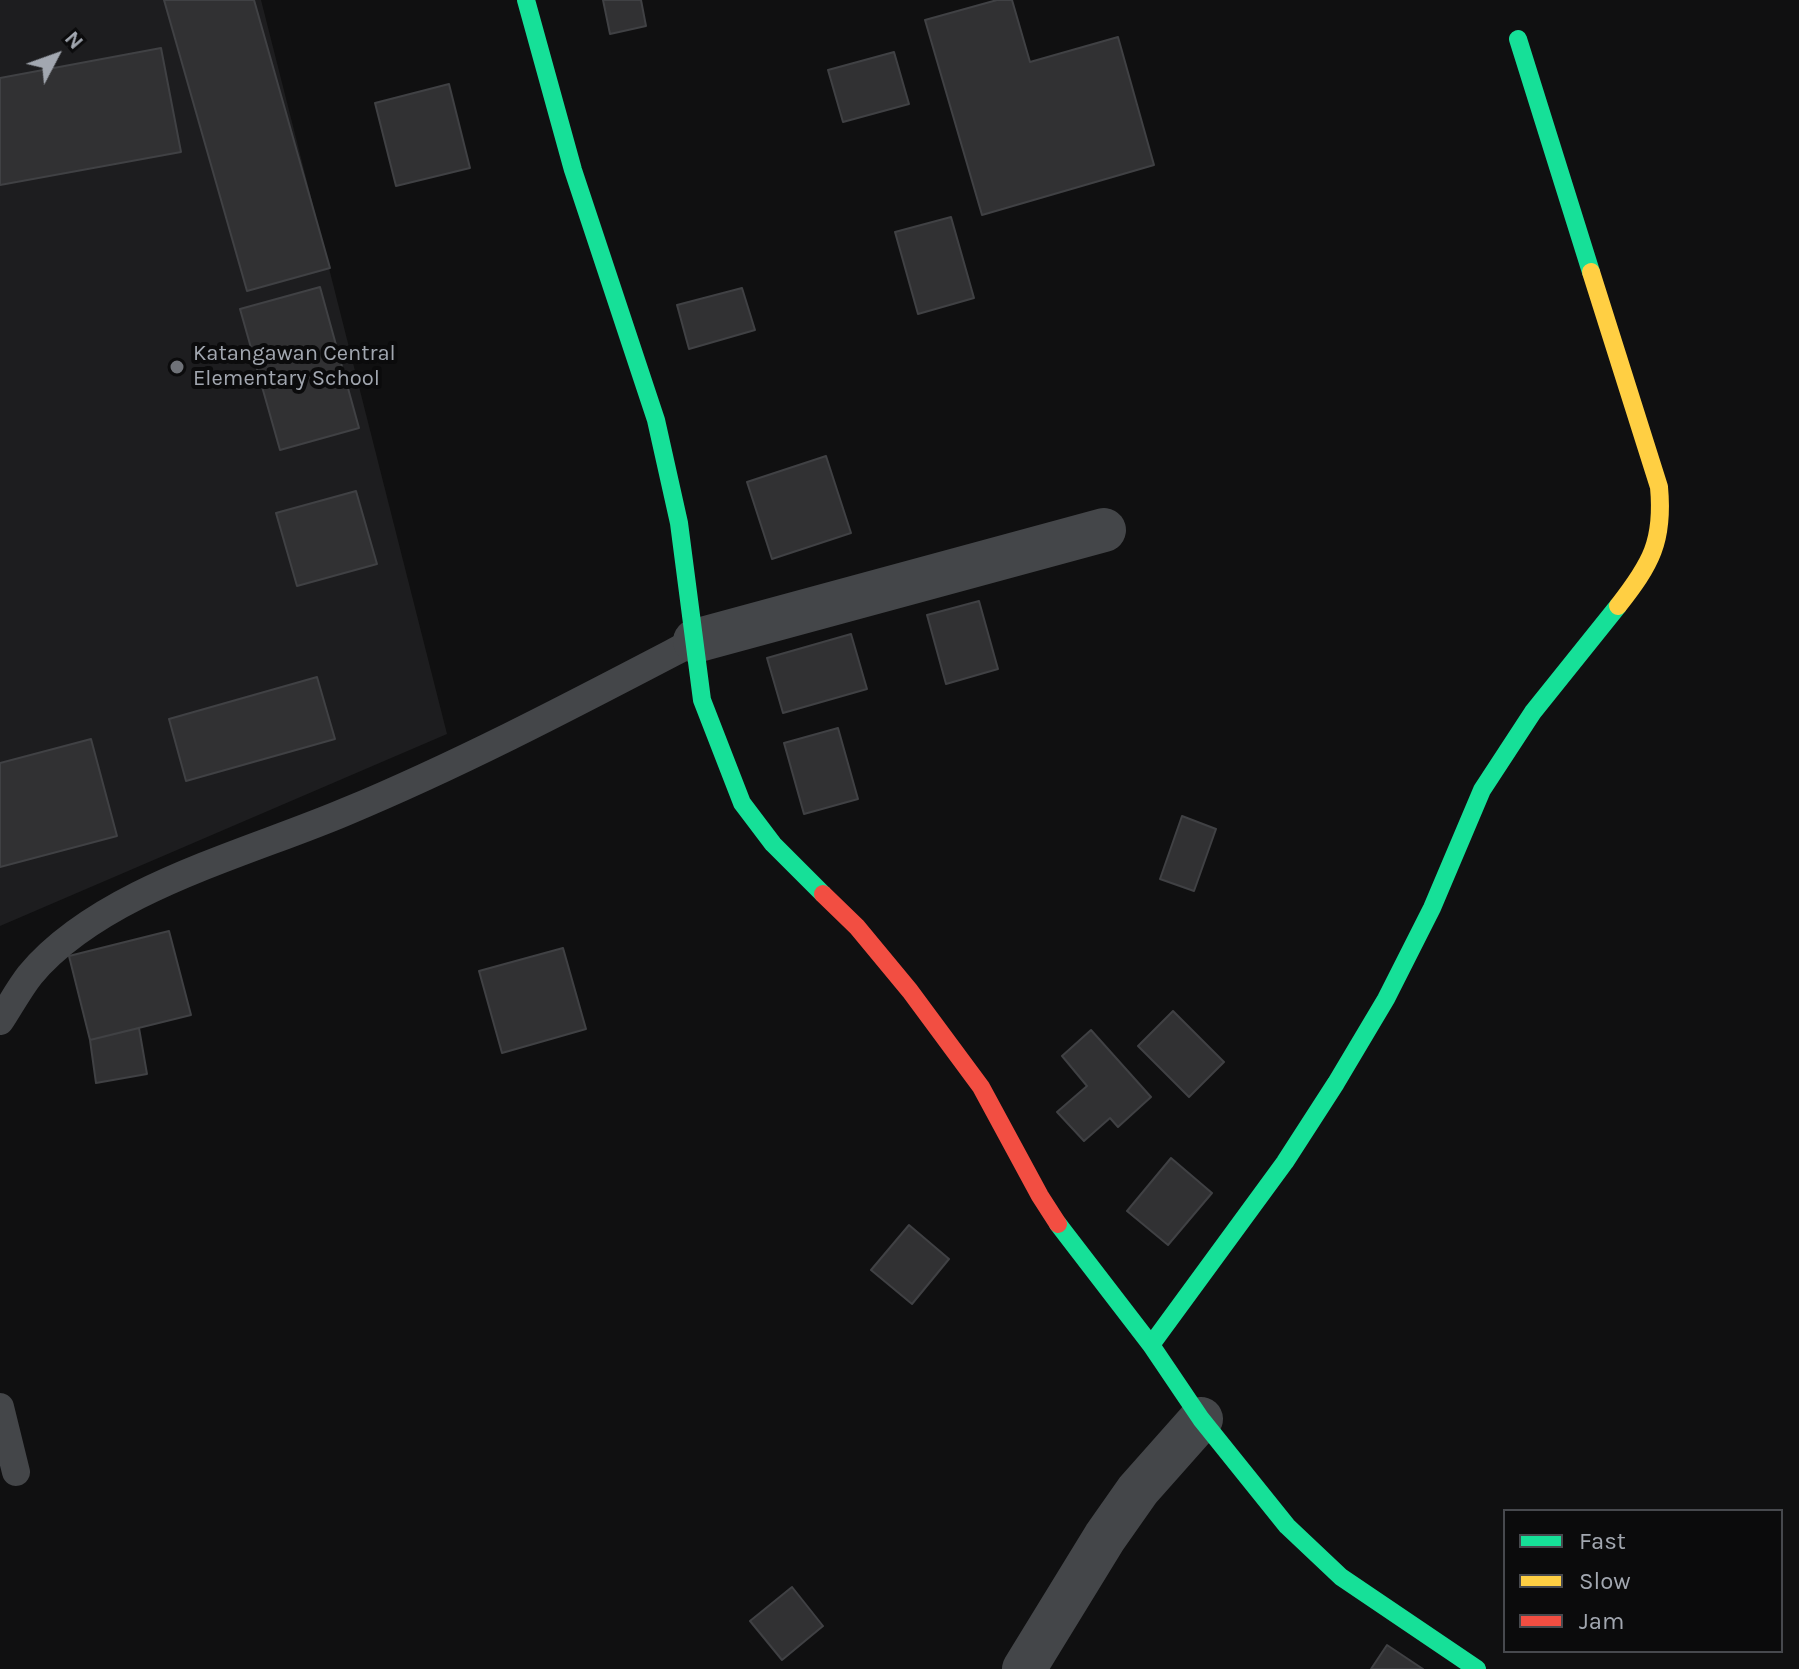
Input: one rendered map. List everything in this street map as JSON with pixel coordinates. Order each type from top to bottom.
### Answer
[{"type":"street","points":[[526,0],[573,170],[656,420],[679,523],[702,700],[742,803],[773,844],[857,927],[910,991],[981,1087],[1040,1196],[1067,1237],[1151,1345],[1201,1419],[1287,1526],[1341,1577],[1477,1669]]},
{"type":"street","points":[[1151,1345],[1285,1162],[1386,999],[1432,908],[1482,790],[1533,712],[1639,579],[1655,548],[1662,517],[1659,487],[1518,39]]},
{"type":"street","points":[[695,641],[1104,530]]},
{"type":"street","points":[[1024,1669],[1105,1537],[1138,1490],[1201,1419]]},
{"type":"lane","points":[[0,1021],[30,975],[68,938],[118,907],[177,877],[359,806],[520,732],[695,641]]},
{"type":"lane","points":[[0,1407],[16,1472]]},
{"type":"shaded area","name":"Katangawan Central Elementary School","points":[[0,0],[261,0],[447,734],[0,926]]},
{"type":"building","points":[[164,0],[254,0],[330,268],[247,291]]},
{"type":"building","points":[[603,0],[641,0],[646,26],[610,34]]},
{"type":"building","points":[[997,0],[1012,0],[1030,62],[1118,37],[1154,165],[982,215],[925,20]]},
{"type":"building","points":[[161,48],[181,152],[0,185],[0,78]]},
{"type":"building","points":[[894,52],[909,104],[843,122],[828,70]]},
{"type":"building","points":[[449,84],[470,168],[396,186],[375,103]]},
{"type":"building","points":[[951,217],[974,298],[918,314],[895,232]]},
{"type":"building","points":[[320,287],[359,428],[280,450],[240,309]]},
{"type":"building","points":[[742,288],[755,330],[689,349],[677,305]]},
{"type":"building","points":[[826,456],[851,533],[772,559],[747,482]]},
{"type":"building","points":[[356,491],[377,564],[297,586],[276,513]]},
{"type":"building","points":[[979,601],[998,669],[946,684],[927,615]]},
{"type":"building","points":[[851,634],[867,689],[783,713],[767,658]]},
{"type":"building","points":[[317,677],[335,739],[186,781],[169,719]]},
{"type":"building","points":[[838,728],[858,799],[804,814],[784,743]]},
{"type":"building","points":[[91,739],[117,836],[0,867],[0,763]]},
{"type":"building","points":[[1182,816],[1216,829],[1194,891],[1160,879]]},
{"type":"building","points":[[169,931],[191,1015],[90,1040],[69,956]]},
{"type":"building","points":[[563,948],[586,1029],[502,1053],[479,971]]},
{"type":"building","points":[[1173,1011],[1224,1062],[1189,1097],[1138,1046]]},
{"type":"building","points":[[139,1028],[147,1074],[96,1083],[90,1040]]},
{"type":"building","points":[[1091,1030],[1151,1097],[1118,1127],[1110,1118],[1084,1141],[1057,1112],[1087,1086],[1062,1056]]},
{"type":"building","points":[[1171,1158],[1212,1193],[1168,1245],[1127,1211]]},
{"type":"building","points":[[909,1225],[949,1259],[912,1304],[871,1270]]},
{"type":"building","points":[[792,1587],[823,1626],[782,1660],[750,1621]]},
{"type":"building","points":[[1387,1645],[1423,1669],[1371,1669]]},
{"type":"traffic: fast","points":[[526,0],[573,170],[656,420],[679,523],[702,700],[742,803],[773,844],[823,894]]},
{"type":"traffic: fast","points":[[1518,39],[1591,272]]},
{"type":"traffic: fast","points":[[1151,1345],[1285,1162],[1336,1083],[1386,999],[1432,908],[1482,790],[1533,712],[1618,606]]},
{"type":"traffic: fast","points":[[1058,1224],[1151,1345],[1201,1419],[1287,1526],[1341,1577],[1477,1669]]},
{"type":"traffic: slow","points":[[1591,272],[1659,487],[1659,522],[1653,551],[1618,606]]},
{"type":"traffic: jam","points":[[823,894],[857,927],[910,991],[981,1087],[1058,1224]]},
{"type":"place","name":"Katangawan Central Elementary School","points":[[177,367]]}]
